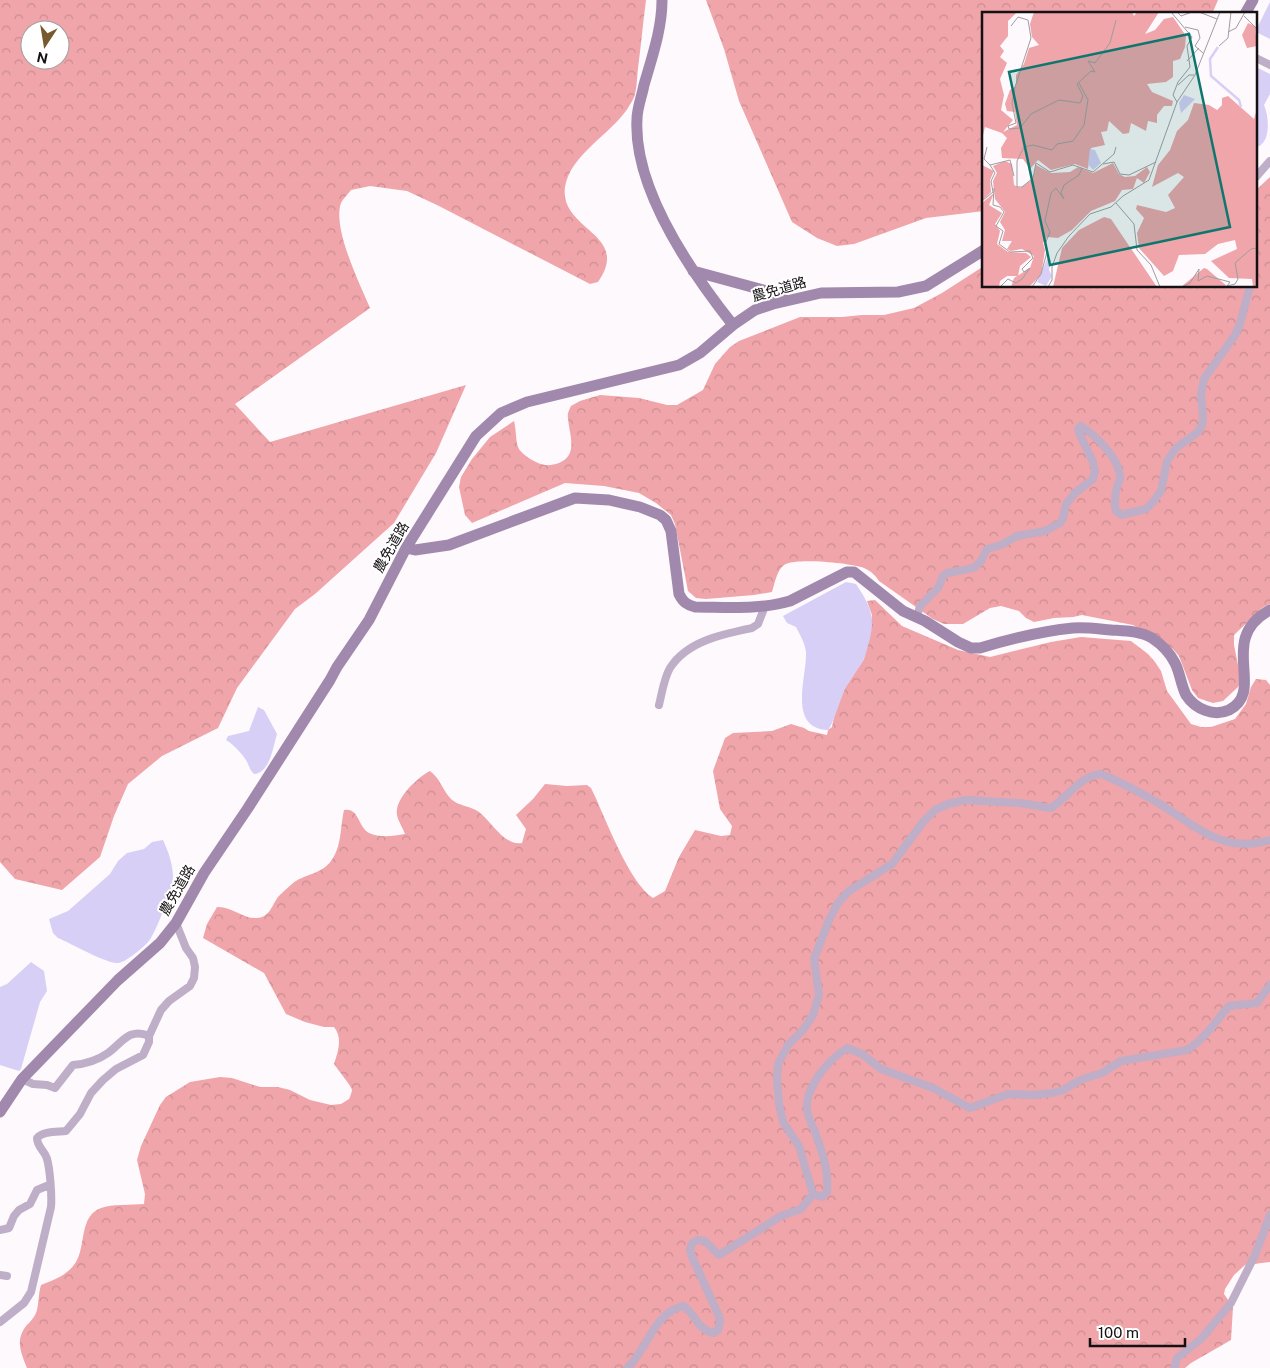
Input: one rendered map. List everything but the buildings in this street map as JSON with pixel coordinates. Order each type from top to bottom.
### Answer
[{"type":"street","points":[[662,0],[661,22],[637,118],[640,161],[647,182],[669,231],[693,271],[733,325]]},
{"type":"street","points":[[1246,12],[1253,0]]},
{"type":"street","points":[[1258,59],[1270,65]]},
{"type":"street","points":[[1258,175],[1270,161]]},
{"type":"street","name":"農免道路","points":[[0,1112],[22,1079],[118,980],[160,943],[176,923],[204,873],[369,620],[406,548],[476,436],[501,413],[527,402],[679,365],[700,353],[733,325],[755,310],[821,293],[898,292],[926,286],[982,251]]},
{"type":"street","points":[[693,271],[778,294],[786,301]]},
{"type":"street","points":[[915,616],[920,606],[938,588],[947,573],[969,570],[981,561],[987,549],[1001,546],[1010,539],[1045,531],[1060,523],[1066,504],[1075,493],[1093,479],[1095,471],[1094,462],[1078,429],[1081,426],[1111,454],[1119,472],[1121,477],[1114,500],[1116,511],[1121,515],[1146,509],[1162,491],[1167,461],[1176,448],[1198,432],[1202,425],[1204,418],[1201,394],[1204,378],[1235,335],[1246,305],[1250,288]]},
{"type":"street","points":[[406,548],[415,550],[449,545],[575,498],[609,500],[660,514],[666,520],[671,531],[679,594],[688,606],[765,606],[790,601],[847,572],[854,572],[895,606],[971,648],[980,648],[1036,634],[1075,628],[1122,630],[1140,633],[1150,637],[1162,646],[1175,662],[1186,695],[1197,706],[1213,713],[1229,710],[1244,696],[1242,655],[1245,634],[1260,615],[1270,610]]},
{"type":"street","points":[[659,705],[669,670],[677,658],[708,639],[752,628],[758,624],[765,606]]},
{"type":"street","points":[[813,1194],[799,1146],[783,1122],[779,1104],[778,1064],[788,1045],[813,1015],[819,995],[814,959],[829,920],[838,903],[855,887],[892,864],[923,822],[935,810],[948,804],[966,800],[1020,803],[1051,808],[1060,803],[1085,779],[1094,774],[1101,774],[1141,793],[1216,840],[1240,844],[1270,840]]},
{"type":"street","points":[[0,1322],[24,1303],[31,1292],[51,1207],[52,1194],[49,1185],[47,1158],[37,1142],[37,1138],[39,1135],[66,1131],[80,1114],[90,1093],[103,1080],[116,1069],[143,1055],[161,1010],[169,1001],[190,986],[194,978],[195,967],[193,958],[186,948],[176,923]]},
{"type":"street","points":[[813,1194],[822,1197],[827,1192],[828,1177],[814,1130],[809,1122],[807,1102],[811,1086],[824,1068],[838,1053],[847,1048],[862,1054],[881,1069],[933,1088],[970,1108],[1008,1094],[1033,1095],[1053,1093],[1063,1090],[1080,1080],[1102,1073],[1121,1061],[1186,1050],[1208,1033],[1229,1006],[1257,1003],[1270,985]]},
{"type":"street","points":[[22,1079],[33,1084],[46,1084],[55,1088],[73,1065],[82,1064],[107,1053],[125,1037],[142,1033],[149,1036]]},
{"type":"street","points":[[0,1230],[9,1228],[14,1216],[19,1210],[30,1204],[37,1190],[49,1185]]},
{"type":"street","points":[[627,1368],[664,1316],[676,1308],[684,1306],[707,1332],[713,1333],[718,1330],[720,1322],[692,1257],[690,1250],[692,1243],[698,1240],[705,1241],[719,1255],[781,1216],[801,1209],[813,1194]]},
{"type":"street","points":[[1174,1368],[1176,1358],[1202,1338],[1231,1303],[1255,1255],[1270,1215]]},
{"type":"green space","points":[[0,0],[646,0],[634,98],[621,118],[575,165],[568,175],[565,187],[566,202],[572,214],[601,242],[606,253],[606,266],[598,282],[590,284],[407,191],[370,186],[351,190],[341,203],[339,214],[340,227],[348,256],[370,308],[235,404],[270,442],[466,385],[436,453],[394,523],[315,594],[295,609],[237,688],[218,728],[162,756],[128,784],[114,816],[100,857],[62,890],[15,879],[0,862]]},
{"type":"green space","points":[[706,0],[1218,0],[1213,12],[982,12],[982,211],[926,218],[854,244],[837,246],[817,238],[792,222],[739,101],[724,49]]},
{"type":"green space","points":[[1270,177],[1270,604],[1262,608],[1234,635],[1234,645],[1241,680],[1238,687],[1223,701],[1213,703],[1198,698],[1192,690],[1179,656],[1172,648],[1133,625],[1082,615],[1034,622],[1026,618],[1019,611],[1001,606],[990,608],[963,624],[944,624],[933,619],[879,581],[869,570],[857,566],[825,562],[792,562],[780,569],[772,592],[706,599],[696,598],[688,591],[675,524],[671,515],[639,493],[604,486],[565,483],[472,523],[465,515],[459,487],[461,477],[472,459],[490,437],[514,421],[519,449],[523,453],[542,464],[559,463],[569,455],[571,449],[568,412],[571,406],[600,395],[639,398],[667,405],[677,405],[703,390],[715,364],[730,347],[739,341],[800,317],[884,315],[914,308],[942,293],[982,267],[982,288],[1258,288],[1258,188]]},
{"type":"green space","points":[[875,600],[902,626],[958,650],[990,657],[1051,642],[1081,637],[1131,641],[1155,662],[1161,671],[1167,691],[1191,724],[1201,727],[1211,727],[1235,719],[1246,704],[1251,687],[1256,679],[1266,680],[1270,685],[1270,1262],[1245,1265],[1234,1275],[1225,1289],[1224,1294],[1233,1307],[1231,1340],[1185,1368],[27,1368],[21,1352],[20,1341],[23,1331],[36,1313],[41,1285],[73,1267],[79,1255],[86,1224],[94,1212],[111,1206],[144,1204],[145,1194],[137,1160],[141,1146],[160,1105],[166,1097],[190,1082],[220,1077],[232,1078],[260,1087],[278,1087],[290,1090],[310,1100],[331,1105],[341,1104],[350,1097],[351,1088],[334,1064],[339,1040],[334,1027],[324,1027],[305,1022],[286,1014],[264,973],[203,938],[207,924],[217,907],[227,908],[252,918],[265,915],[278,897],[292,884],[301,878],[317,872],[331,861],[339,843],[344,810],[353,811],[365,830],[373,835],[391,836],[405,834],[397,815],[399,802],[413,783],[430,771],[451,799],[479,812],[504,837],[516,843],[522,843],[526,829],[516,815],[545,784],[587,785],[591,788],[626,864],[644,890],[653,898],[665,891],[679,857],[695,830],[721,836],[730,835],[732,826],[720,809],[713,771],[725,738],[733,733],[772,731],[791,724],[827,735],[828,730],[832,727],[835,712],[845,688],[864,659],[872,615],[867,601]]},
{"type":"shaded area","points":[[1270,2],[1270,39],[1258,33],[1258,26]]},
{"type":"shaded area","points":[[1258,68],[1270,74],[1270,94],[1264,105],[1268,130],[1261,145],[1258,146]]},
{"type":"shaded area","points":[[846,582],[856,584],[865,598],[872,618],[872,625],[864,659],[846,687],[828,730],[815,727],[807,720],[803,711],[802,700],[806,652],[796,627],[787,623],[783,616]]},
{"type":"shaded area","points":[[258,707],[264,710],[277,734],[267,764],[259,773],[254,774],[242,754],[226,740],[228,736],[249,731]]},
{"type":"shaded area","points":[[163,840],[171,862],[173,872],[172,883],[156,929],[149,941],[139,951],[121,962],[113,962],[97,957],[58,938],[53,933],[49,919],[68,911],[110,874],[118,861],[127,853],[144,849],[152,842]]},
{"type":"shaded area","points":[[31,962],[44,971],[47,991],[40,1002],[19,1071],[0,1065],[0,987],[7,984]]}]
